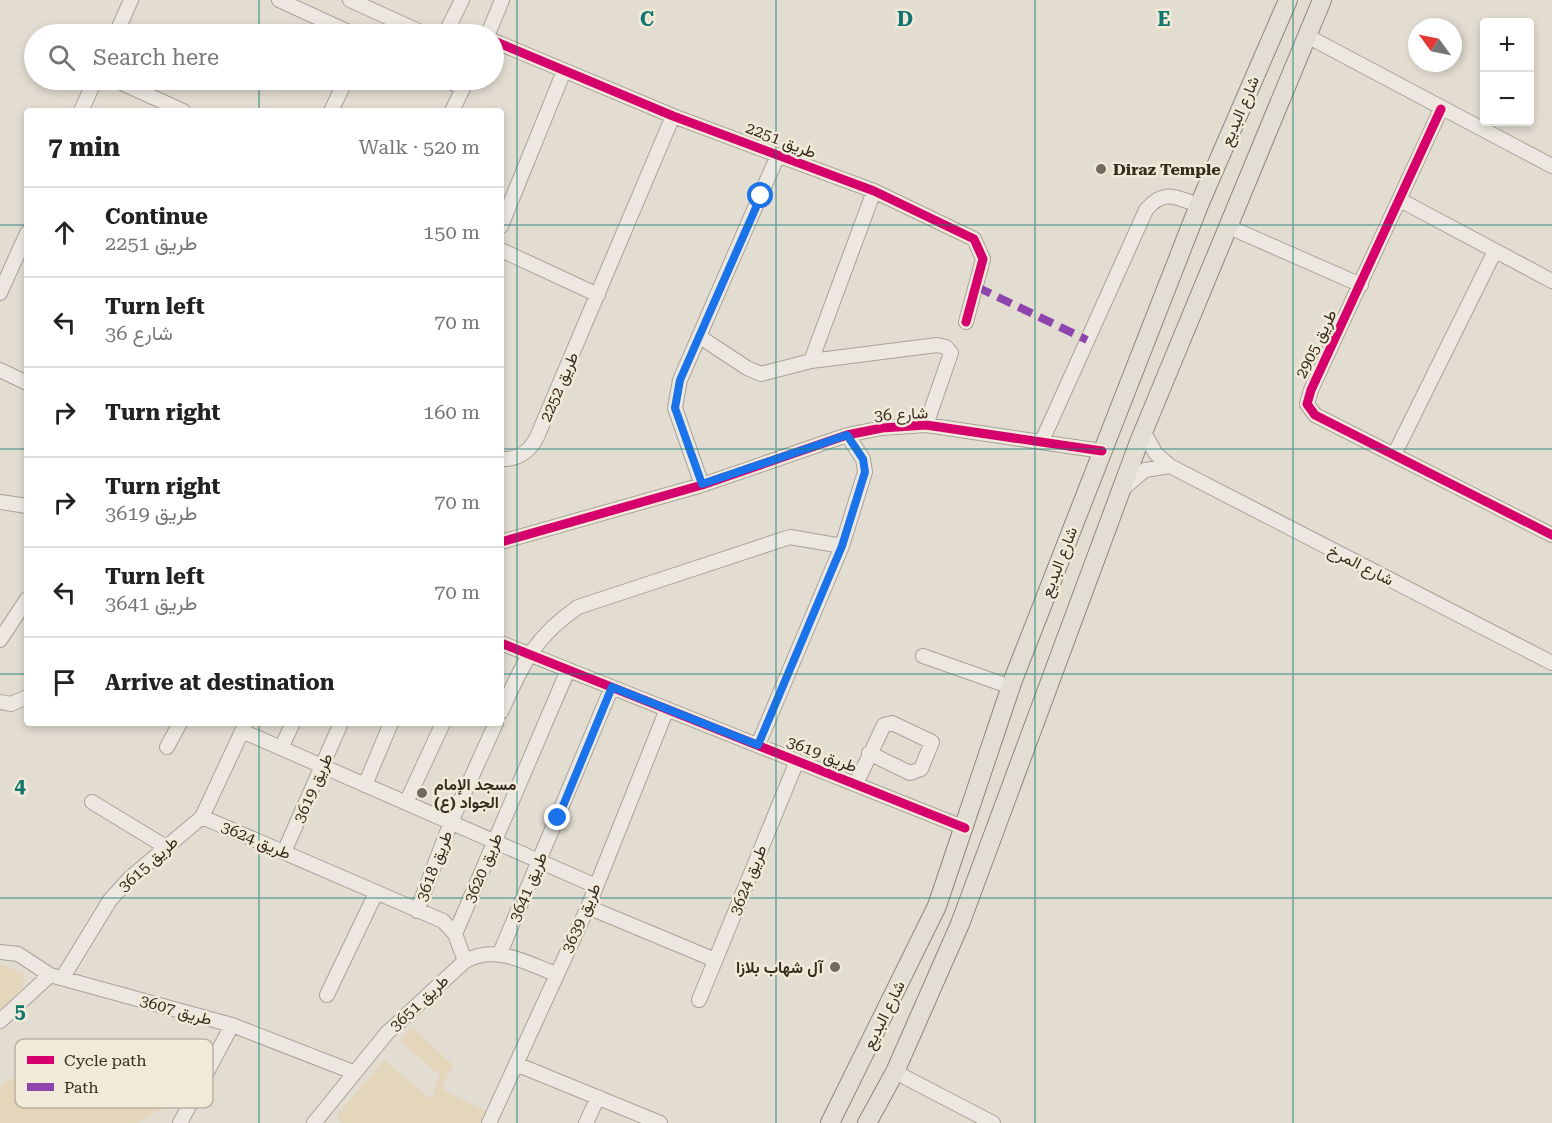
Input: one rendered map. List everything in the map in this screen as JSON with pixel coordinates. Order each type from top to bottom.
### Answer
[{"type":"main road","name":"شارع البديع","points":[[830,1123],[937,906],[1011,687],[1102,451],[1199,206],[1288,0]]},
{"type":"main road","name":"شارع البديع","points":[[867,1123],[895,1072],[960,924],[1143,430],[1322,0]]},
{"type":"street","points":[[120,24],[131,0]]},
{"type":"street","points":[[279,0],[331,24]]},
{"type":"street","points":[[350,0],[403,24]]},
{"type":"street","points":[[450,24],[462,0]]},
{"type":"street","points":[[492,24],[502,0]]},
{"type":"street","points":[[1307,36],[1552,166]]},
{"type":"street","name":"طريق 2251","points":[[504,45],[673,116],[874,191],[975,239],[983,260],[966,322]]},
{"type":"street","points":[[504,219],[564,71]]},
{"type":"street","points":[[82,108],[90,90]]},
{"type":"street","points":[[137,90],[176,108]]},
{"type":"street","points":[[332,108],[341,90]]},
{"type":"street","points":[[453,108],[462,90]]},
{"type":"street","name":"طريق 2905","points":[[1441,109],[1311,390],[1307,404],[1315,415],[1552,535]]},
{"type":"street","name":"طريق 2252","points":[[504,458],[519,456],[534,443],[673,116]]},
{"type":"street","name":"طريق 2251","points":[[702,484],[675,408],[680,380],[778,155]]},
{"type":"street","points":[[811,361],[874,191]]},
{"type":"street","points":[[1042,441],[1146,210],[1155,199],[1168,195],[1199,206]]},
{"type":"street","points":[[1400,200],[1552,281]]},
{"type":"street","points":[[1229,227],[1361,285]]},
{"type":"street","points":[[0,293],[24,240]]},
{"type":"street","points":[[504,251],[598,295]]},
{"type":"street","points":[[1394,455],[1495,251]]},
{"type":"street","points":[[700,337],[747,369],[761,374],[811,361],[937,345],[946,347],[951,353],[926,425]]},
{"type":"street","points":[[0,370],[24,382]]},
{"type":"street","name":"شارع 36","points":[[504,541],[702,484],[847,435],[882,428],[926,425],[1102,451]]},
{"type":"street","name":"شارع المرخ","points":[[1143,430],[1156,454],[1170,466],[1552,663]]},
{"type":"street","points":[[758,745],[842,546],[865,472],[863,459],[847,435]]},
{"type":"street","points":[[1121,494],[1131,480],[1145,470],[1170,466]]},
{"type":"street","points":[[0,502],[24,506]]},
{"type":"street","points":[[504,706],[528,654],[554,623],[578,607],[790,537],[842,546]]},
{"type":"street","points":[[0,640],[24,604]]},
{"type":"street","name":"طريق 3619","points":[[504,644],[965,828]]},
{"type":"street","points":[[923,656],[1011,687]]},
{"type":"street","name":"طريق 3620","points":[[455,934],[568,670]]},
{"type":"street","name":"طريق 3641","points":[[500,953],[612,687]]},
{"type":"street","points":[[0,702],[11,704],[24,698]]},
{"type":"street","name":"طريق 3639","points":[[489,1123],[588,907],[667,709]]},
{"type":"street","points":[[856,784],[869,753],[880,728],[892,723],[932,742],[921,769],[910,773],[869,753]]},
{"type":"street","points":[[167,747],[178,726]]},
{"type":"street","points":[[281,748],[292,726]]},
{"type":"street","name":"طريق 3619","points":[[284,852],[340,726]]},
{"type":"street","points":[[364,784],[390,726]]},
{"type":"street","points":[[406,803],[442,726]]},
{"type":"street","name":"طريق 3618","points":[[417,911],[451,822],[495,726]]},
{"type":"street","points":[[201,817],[244,727],[281,748],[596,886]]},
{"type":"street","name":"طريق 3624","points":[[699,1000],[797,761]]},
{"type":"street","points":[[92,802],[166,847]]},
{"type":"street","name":"طريق 3615","points":[[0,1021],[57,976],[110,900],[131,878],[201,817]]},
{"type":"street","name":"طريق 3624","points":[[201,817],[443,921],[455,934]]},
{"type":"street","points":[[327,995],[376,893]]},
{"type":"street","points":[[588,907],[715,960]]},
{"type":"street","points":[[455,934],[465,961]]},
{"type":"street","name":"طريق 3607","points":[[0,952],[18,954],[57,976],[232,1025],[353,1072]]},
{"type":"street","name":"طريق 3651","points":[[314,1123],[353,1072],[414,1006],[465,961],[474,956],[500,953],[556,974]]},
{"type":"street","points":[[213,1061],[232,1025]]},
{"type":"street","points":[[516,1064],[660,1123]]},
{"type":"street","points":[[895,1072],[993,1123]]},
{"type":"street","points":[[586,1123],[598,1097]]},
{"type":"street","points":[[180,1123],[188,1108]]},
{"type":"sand","points":[[0,964],[24,973],[23,988],[0,1010]]},
{"type":"sand","points":[[411,1026],[453,1065],[441,1089],[489,1113],[485,1123],[342,1123],[336,1117],[384,1060],[431,1099],[440,1076],[401,1041]]},
{"type":"sand","points":[[15,1077],[15,1108],[163,1108],[137,1123],[0,1123],[0,1085]]},
{"type":"marked path","points":[[977,287],[1087,340]]},
{"type":"cycle path","points":[[504,45],[673,116],[874,191],[974,239],[983,259],[966,322]]},
{"type":"cycle path","points":[[1441,109],[1311,390],[1307,404],[1315,415],[1552,535]]},
{"type":"cycle path","points":[[504,541],[702,485],[847,435],[882,428],[926,425],[1102,451]]},
{"type":"cycle path","points":[[504,644],[965,828]]},
{"type":"place","name":"Diraz Temple","points":[[1101,169]]},
{"type":"place","name":"مسجد الإمام الجواد (ع)","points":[[422,793]]},
{"type":"place","name":"آل شهاب بلازا","points":[[835,967]]},
{"type":"route","points":[[558,818],[612,687],[758,745],[842,546],[865,472],[863,459],[847,435],[702,484],[675,408],[680,380],[761,196]]}]
